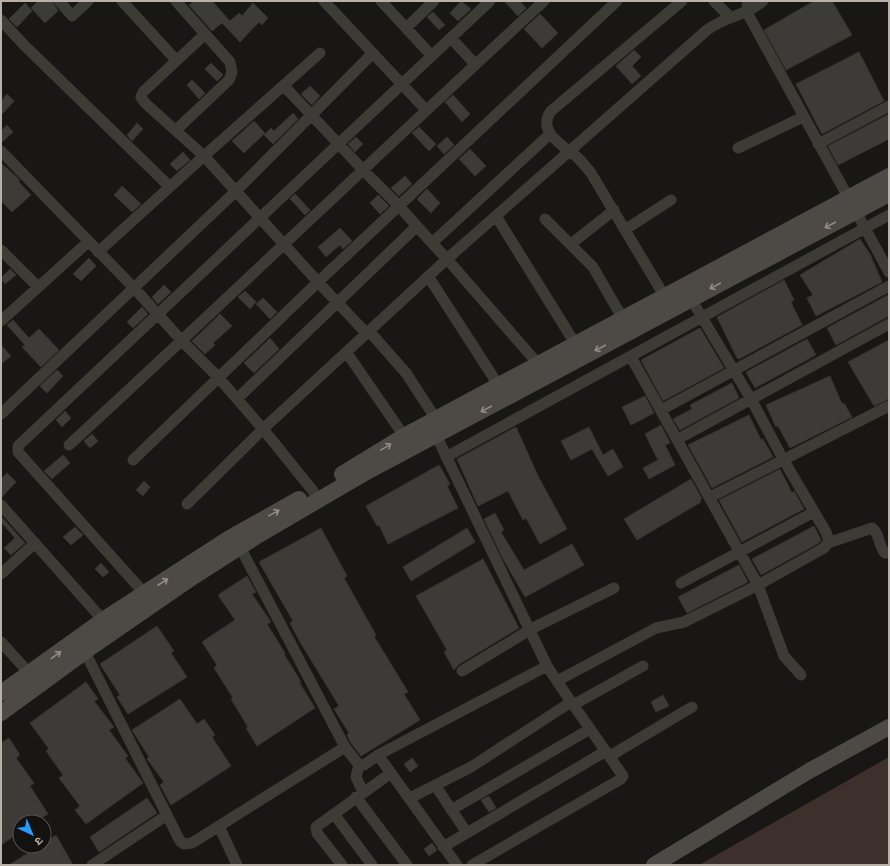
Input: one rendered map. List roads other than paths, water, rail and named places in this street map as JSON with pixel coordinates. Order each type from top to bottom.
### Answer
[{"type":"street","points":[[59,1],[72,16],[88,1]]},
{"type":"street","points":[[122,1],[176,60]]},
{"type":"street","points":[[324,1],[426,110]]},
{"type":"street","points":[[381,1],[432,56]]},
{"type":"street","points":[[406,28],[434,1]]},
{"type":"street","points":[[145,594],[18,452],[17,447],[259,217],[340,144],[490,1]]},
{"type":"street","points":[[69,445],[544,1]]},
{"type":"street","points":[[133,460],[318,282],[617,1]]},
{"type":"street","points":[[665,297],[626,229],[591,173],[569,150],[559,144],[550,134],[548,118],[551,111],[682,1]]},
{"type":"street","points":[[714,1],[730,17]]},
{"type":"street","points":[[187,504],[263,429],[347,353],[428,276],[569,150],[717,22],[730,17],[748,6],[763,1]]},
{"type":"street","points":[[176,130],[229,80],[232,75],[230,62],[204,35],[178,2]]},
{"type":"street","points":[[748,6],[803,116],[851,206],[889,272]]},
{"type":"street","points":[[1,20],[24,45],[170,187]]},
{"type":"street","points":[[204,35],[176,60],[141,96],[143,102],[204,156],[318,282],[406,373],[436,427],[446,457],[548,666],[590,729],[623,774],[620,779],[472,865]]},
{"type":"street","points":[[451,38],[475,64]]},
{"type":"street","points":[[98,252],[320,53]]},
{"type":"street","points":[[1,414],[235,192],[373,53]]},
{"type":"street","points":[[284,86],[399,206],[539,365]]},
{"type":"street","points":[[818,144],[889,106]]},
{"type":"street","points":[[738,148],[803,116]]},
{"type":"street","points":[[432,243],[550,134]]},
{"type":"street","points":[[1,151],[88,242],[135,288],[182,341],[218,377],[263,429],[315,496]]},
{"type":"street","points":[[1,713],[85,652],[404,436],[436,427],[851,206],[889,176]]},
{"type":"street","points":[[851,206],[889,194]]},
{"type":"street","points":[[626,229],[671,200]]},
{"type":"street","points":[[571,244],[614,210]]},
{"type":"street","points":[[446,457],[889,215]]},
{"type":"street","points":[[496,216],[576,345]]},
{"type":"street","points":[[545,219],[598,273],[624,319]]},
{"type":"street","points":[[236,399],[417,226]]},
{"type":"street","points":[[1,321],[37,286],[88,242]]},
{"type":"street","points":[[1,250],[37,286]]},
{"type":"street","points":[[428,276],[499,386]]},
{"type":"street","points":[[661,410],[889,286]]},
{"type":"street","points":[[1,693],[30,674],[103,620],[228,539],[363,474],[499,386],[665,297],[687,293]]},
{"type":"street","points":[[687,293],[751,399],[783,459],[826,532],[828,543]]},
{"type":"street","points":[[678,439],[889,324]]},
{"type":"street","points":[[347,353],[404,436]]},
{"type":"street","points":[[631,357],[758,585],[784,656],[801,675]]},
{"type":"street","points":[[710,497],[889,406]]},
{"type":"street","points":[[1,505],[103,620]]},
{"type":"street","points":[[681,583],[814,512]]},
{"type":"street","points":[[557,681],[656,628],[684,622],[758,585],[824,548],[828,543],[872,528],[876,532],[881,548],[885,553],[889,553]]},
{"type":"street","points":[[1,574],[35,543]]},
{"type":"street","points":[[240,547],[345,747],[359,765]]},
{"type":"street","points":[[462,671],[530,630],[614,588]]},
{"type":"street","points":[[1,642],[30,674]]},
{"type":"street","points":[[85,652],[180,841],[184,844],[192,843],[345,747]]},
{"type":"street","points":[[359,765],[364,765],[378,755],[548,666]]},
{"type":"street","points":[[410,798],[471,767],[572,703],[643,666]]},
{"type":"street","points":[[443,847],[692,707]]},
{"type":"street","points":[[654,865],[809,771],[889,727]]},
{"type":"street","points":[[451,810],[590,729]]},
{"type":"street","points":[[378,755],[457,865]]},
{"type":"street","points":[[359,765],[356,777],[359,794],[407,865]]},
{"type":"street","points":[[342,865],[316,830],[316,827],[359,794],[391,773]]},
{"type":"street","points":[[435,786],[466,833]]},
{"type":"street","points":[[334,814],[372,865]]},
{"type":"street","points":[[92,865],[167,815]]},
{"type":"street","points":[[219,826],[237,865]]}]
